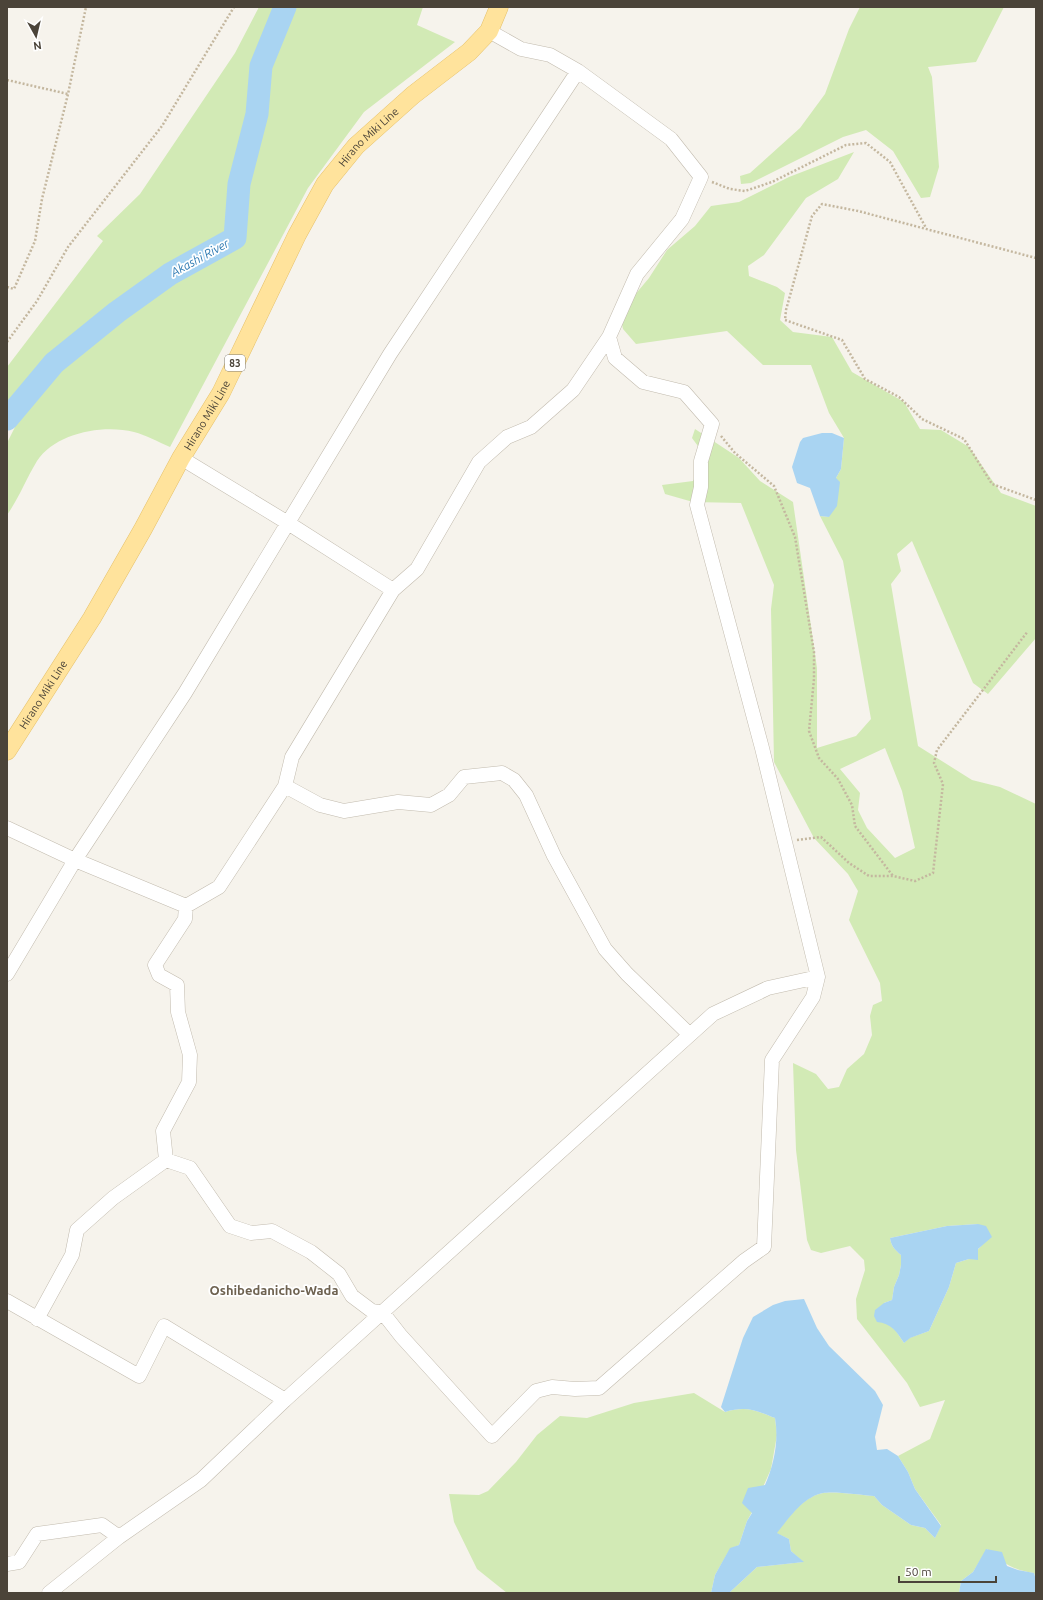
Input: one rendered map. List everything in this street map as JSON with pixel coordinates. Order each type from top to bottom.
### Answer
[{"type":"main road","name":"Hirano Miki Line","points":[[7,752],[92,618],[143,530],[180,458],[220,393],[297,235],[325,184],[356,146],[413,95],[469,52],[489,31],[499,7]]},
{"type":"street","points":[[186,906],[219,886],[285,786],[292,757],[392,590],[417,569],[479,462],[507,437],[531,427],[573,390],[609,337],[637,274],[682,219],[700,177],[671,139],[578,70],[550,55],[522,49],[489,31]]},
{"type":"street","points":[[7,974],[75,860],[185,693],[390,354],[578,70]]},
{"type":"street","points":[[166,1160],[190,1168],[230,1226],[251,1234],[272,1231],[311,1252],[338,1274],[352,1296],[372,1311],[382,1313],[492,1436],[536,1391],[552,1388],[599,1388],[764,1246],[772,1060],[812,997],[818,977],[762,748],[697,505],[701,487],[700,461],[712,424],[684,392],[643,382],[615,358],[609,337]]},
{"type":"street","points":[[180,458],[392,590]]},
{"type":"street","points":[[285,786],[320,805],[344,811],[398,802],[431,805],[449,795],[464,777],[502,773],[514,780],[526,795],[554,856],[605,950],[627,974],[689,1034]]},
{"type":"street","points":[[7,828],[75,860],[186,906]]},
{"type":"street","points":[[166,1160],[163,1131],[189,1082],[190,1055],[178,1012],[177,985],[159,975],[155,964],[185,919],[186,906]]},
{"type":"street","points":[[49,1593],[119,1537],[201,1480],[285,1400],[689,1034],[713,1014],[768,988],[818,977]]},
{"type":"street","points":[[37,1319],[72,1255],[77,1230],[113,1198],[166,1160]]},
{"type":"street","points":[[7,1301],[139,1376],[164,1326],[285,1400]]},
{"type":"street","points":[[7,1564],[19,1562],[37,1534],[102,1525],[119,1537]]},
{"type":"path","points":[[7,287],[14,289],[34,242],[42,199],[68,94],[86,7]]},
{"type":"path","points":[[7,342],[37,301],[68,247],[162,126],[234,7]]},
{"type":"path","points":[[7,80],[68,94]]},
{"type":"path","points":[[700,177],[730,189],[745,190],[772,182],[846,145],[866,143],[890,162],[926,229]]},
{"type":"path","points":[[1036,258],[858,211],[822,204],[812,216],[786,310],[785,320],[842,340],[865,379],[899,397],[922,419],[964,439],[992,484],[1036,500]]},
{"type":"path","points":[[712,424],[735,453],[774,486],[795,537],[814,652],[814,679],[809,731],[819,758],[838,779],[852,805],[855,826],[893,876]]},
{"type":"path","points":[[785,842],[821,837],[850,863],[869,876],[893,876],[915,881],[933,873],[943,784],[934,763],[937,750],[1028,631]]},
{"type":"green space","points":[[259,7],[423,7],[417,25],[455,42],[364,112],[308,188],[170,447],[138,433],[122,430],[94,430],[67,437],[45,451],[37,461],[7,515],[7,443],[15,427],[7,422],[7,367],[103,241],[97,236],[140,194],[235,53]]},
{"type":"green space","points":[[860,7],[1004,7],[976,62],[928,67],[932,77],[939,167],[930,197],[921,198],[893,151],[866,130],[843,137],[751,183],[741,184],[740,176],[750,173],[800,128],[825,94],[849,29]]},
{"type":"green space","points":[[854,152],[838,179],[806,198],[764,255],[748,266],[749,276],[777,287],[785,293],[780,320],[793,332],[832,337],[852,372],[904,402],[920,429],[941,430],[969,447],[1001,493],[1036,506],[1036,638],[988,694],[973,683],[912,541],[897,554],[901,571],[891,584],[918,746],[972,780],[1000,787],[1036,804],[1036,1580],[1034,1573],[1013,1568],[987,1549],[973,1572],[961,1581],[959,1593],[729,1593],[757,1567],[803,1562],[791,1551],[789,1539],[776,1533],[802,1503],[815,1495],[834,1492],[874,1496],[882,1505],[911,1525],[925,1528],[935,1538],[941,1525],[915,1489],[908,1472],[898,1456],[930,1439],[945,1400],[920,1407],[907,1383],[857,1319],[856,1299],[865,1270],[864,1260],[850,1246],[821,1253],[811,1250],[807,1240],[796,1150],[793,1063],[816,1074],[828,1089],[839,1087],[847,1069],[864,1054],[872,1035],[870,1016],[873,1005],[882,1001],[880,983],[849,920],[858,891],[848,874],[814,838],[774,762],[771,609],[774,585],[741,503],[693,502],[665,494],[662,485],[693,481],[698,472],[703,453],[692,438],[695,429],[739,458],[760,481],[793,502],[817,668],[817,748],[856,736],[871,719],[843,561],[820,516],[829,517],[836,478],[841,469],[844,438],[829,413],[811,365],[763,365],[727,331],[636,344],[623,329],[621,320],[623,309],[649,278],[667,250],[695,226],[711,206],[739,202],[789,177]],"holes":[[[885,748],[902,791],[915,848],[895,858],[867,828],[858,810],[860,793],[840,769]],[[978,1224],[984,1243],[969,1259],[956,1263],[949,1287],[929,1331],[909,1338],[904,1343],[896,1331],[886,1322],[884,1303],[892,1300],[894,1287],[901,1265],[901,1255],[894,1248],[890,1238],[947,1226]]]},
{"type":"green space","points":[[694,1393],[725,1412],[745,1409],[775,1418],[777,1435],[771,1469],[747,1521],[739,1545],[730,1549],[715,1575],[711,1593],[507,1593],[477,1569],[454,1522],[449,1494],[479,1495],[488,1491],[516,1462],[537,1435],[560,1416],[587,1418],[634,1403]]},
{"type":"water","points":[[822,433],[832,433],[844,438],[841,469],[836,478],[840,482],[837,506],[829,517],[820,516],[810,488],[797,483],[792,467],[800,442],[803,438]]},
{"type":"water","points":[[978,1224],[986,1226],[992,1237],[978,1249],[978,1260],[969,1259],[956,1263],[949,1287],[929,1331],[910,1338],[904,1343],[890,1326],[877,1322],[874,1316],[875,1310],[884,1303],[892,1300],[894,1287],[901,1265],[901,1255],[894,1248],[890,1238],[947,1226]]},
{"type":"water","points":[[804,1299],[817,1328],[829,1346],[875,1391],[883,1405],[875,1437],[877,1450],[887,1449],[898,1456],[908,1472],[915,1489],[941,1526],[935,1538],[925,1528],[911,1525],[882,1505],[874,1496],[841,1493],[823,1493],[816,1495],[803,1503],[777,1533],[789,1539],[791,1551],[804,1562],[757,1567],[729,1593],[711,1593],[715,1575],[730,1548],[739,1545],[747,1521],[752,1513],[742,1503],[748,1488],[765,1485],[771,1469],[776,1444],[775,1418],[745,1409],[725,1412],[721,1407],[743,1338],[753,1317],[773,1305],[785,1301]]},
{"type":"water","points":[[986,1549],[1002,1552],[1007,1566],[1034,1573],[1036,1580],[1036,1593],[959,1593],[961,1581],[973,1572]]},
{"type":"waterway","name":"Akashi River","points":[[7,419],[54,363],[117,312],[170,274],[235,238],[239,184],[257,114],[261,66],[285,7]]},
{"type":"district","name":"Oshibedanicho-Wada","points":[[274,1290]]}]
